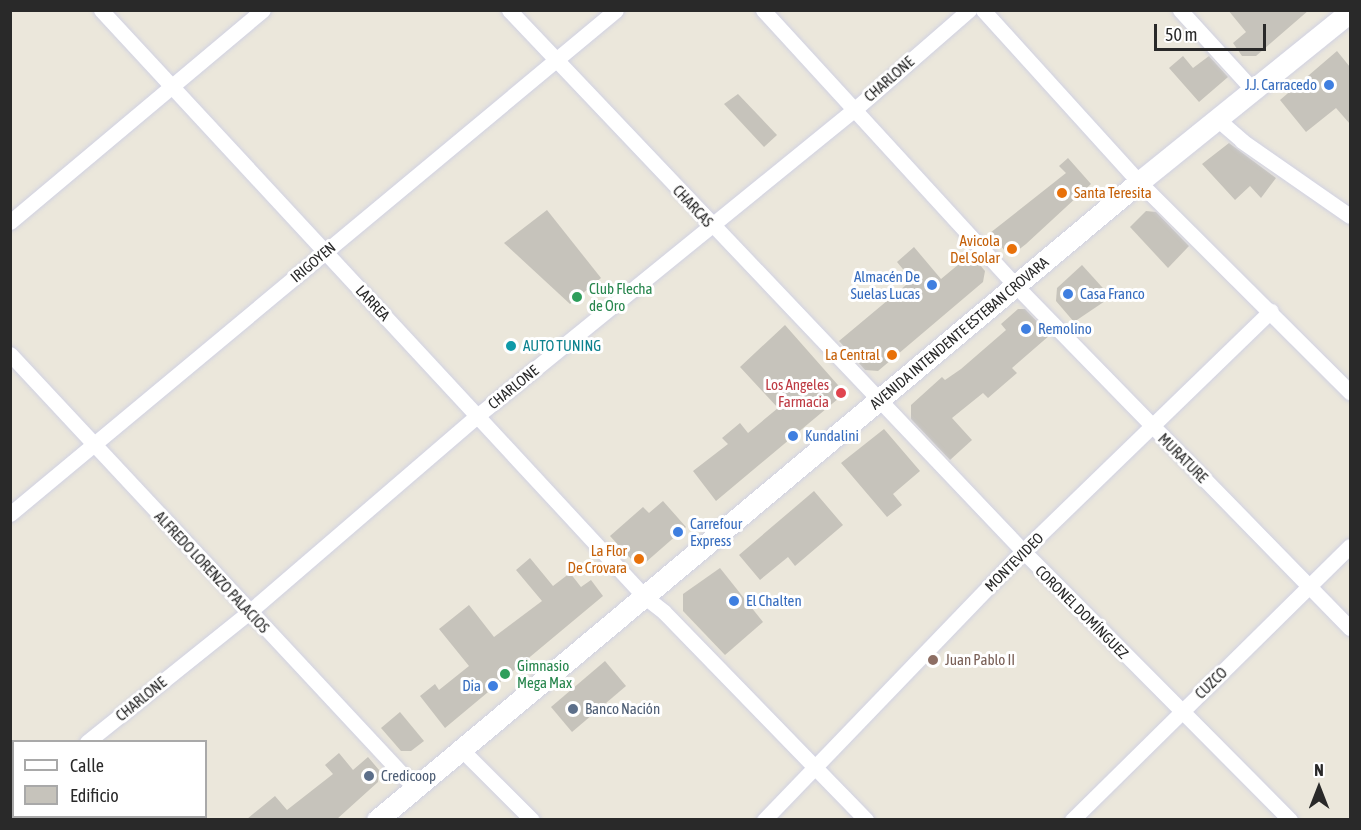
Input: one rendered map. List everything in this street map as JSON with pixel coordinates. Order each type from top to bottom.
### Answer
[{"type":"main road","name":"AVENIDA INTENDENTE ESTEBAN CROVARA","points":[[376,819],[645,597],[1216,118],[1350,12]]},
{"type":"street","name":"LARREA","points":[[101,10],[645,597],[664,612],[866,819]]},
{"type":"street","points":[[10,222],[264,10]]},
{"type":"street","name":"CHARCAS","points":[[509,10],[878,401]]},
{"type":"street","name":"IRIGOYEN","points":[[10,514],[616,10]]},
{"type":"street","name":"MURATURE","points":[[763,10],[1016,286],[1350,628]]},
{"type":"street","name":"CHARLONE","points":[[88,740],[249,612],[477,416],[710,224],[855,109],[969,10]]},
{"type":"street","points":[[983,10],[1139,182],[1350,392]]},
{"type":"street","points":[[1180,10],[1253,90]]},
{"type":"street","points":[[1216,118],[1350,216]]},
{"type":"street","name":"MONTEVIDEO","points":[[764,819],[816,769],[1023,551],[1153,428],[1271,311]]},
{"type":"street","name":"ALFREDO LORENZO PALACIOS","points":[[10,354],[416,788]]},
{"type":"street","name":"CORONEL DOMÍNGUEZ","points":[[878,401],[1181,712],[1290,819]]},
{"type":"street","name":"CUZCO","points":[[1072,819],[1350,546]]},
{"type":"street","points":[[461,749],[532,819]]},
{"type":"building","points":[[1228,10],[1309,10],[1256,56],[1242,56],[1233,43],[1246,32]]},
{"type":"building","points":[[1337,51],[1350,67],[1350,124],[1336,108],[1306,132],[1280,100]]},
{"type":"building","points":[[1183,56],[1193,68],[1209,56],[1228,77],[1199,102],[1169,68]]},
{"type":"building","points":[[738,94],[777,135],[764,147],[724,104]]},
{"type":"building","points":[[1229,143],[1276,178],[1261,198],[1250,186],[1235,200],[1202,164]]},
{"type":"building","points":[[1068,158],[1091,184],[1026,244],[1017,251],[1005,251],[990,233],[1066,173],[1059,166]]},
{"type":"building","points":[[547,210],[601,278],[570,304],[504,243]]},
{"type":"building","points":[[1146,211],[1156,212],[1189,246],[1168,268],[1130,227]]},
{"type":"building","points":[[914,247],[941,279],[971,254],[985,271],[983,282],[878,371],[865,370],[839,341],[912,280],[897,262]]},
{"type":"building","points":[[1082,265],[1111,297],[1074,322],[1056,301],[1057,288]]},
{"type":"building","points":[[1018,309],[1025,309],[1050,335],[1012,368],[1017,373],[988,398],[983,393],[952,418],[972,440],[950,460],[911,419],[911,405],[942,377],[945,380],[961,369],[1006,330],[1001,324]]},
{"type":"building","points":[[785,325],[845,393],[716,501],[693,471],[728,444],[722,438],[740,423],[748,433],[778,408],[740,367]]},
{"type":"building","points":[[884,429],[920,471],[893,494],[902,505],[887,517],[841,463]]},
{"type":"building","points":[[814,491],[843,525],[795,566],[788,557],[760,580],[739,555]]},
{"type":"building","points":[[663,501],[686,527],[646,562],[632,560],[610,536],[643,507],[649,513]]},
{"type":"building","points":[[530,558],[553,586],[570,573],[581,587],[591,580],[603,596],[445,728],[420,696],[435,684],[439,690],[469,666],[439,629],[469,605],[494,637],[542,601],[516,570]]},
{"type":"building","points":[[720,568],[763,622],[725,655],[683,611],[683,594]]},
{"type":"building","points":[[605,661],[626,686],[572,732],[551,707]]},
{"type":"building","points":[[400,712],[424,741],[411,751],[401,751],[381,728]]},
{"type":"building","points":[[339,753],[353,770],[368,757],[379,770],[378,782],[337,819],[247,819],[275,796],[287,810],[333,774],[325,765]]},
{"type":"place","name":"J.J. Carracedo","points":[[1329,85]]},
{"type":"place","name":"Santa Teresita","points":[[1062,193]]},
{"type":"place","name":"Avicola Del Solar","points":[[1012,249]]},
{"type":"place","name":"Almacén De Suelas Lucas","points":[[932,285]]},
{"type":"place","name":"Casa Franco","points":[[1068,294]]},
{"type":"place","name":"Club Flecha de Oro","points":[[577,297]]},
{"type":"place","name":"Remolino","points":[[1026,329]]},
{"type":"place","name":"AUTO TUNING","points":[[511,346]]},
{"type":"place","name":"La Central","points":[[892,355]]},
{"type":"place","name":"Los Angeles Farmacia","points":[[841,393]]},
{"type":"place","name":"Kundalini","points":[[793,436]]},
{"type":"place","name":"Carrefour Express","points":[[678,532]]},
{"type":"place","name":"La Flor De Crovara","points":[[639,559]]},
{"type":"place","name":"El Chalten","points":[[734,601]]},
{"type":"place","name":"Juan Pablo II","points":[[933,660]]},
{"type":"place","name":"Gimnasio Mega Max","points":[[505,674]]},
{"type":"place","name":"Dia","points":[[493,686]]},
{"type":"place","name":"Banco Nación","points":[[573,709]]},
{"type":"place","name":"Credicoop","points":[[369,776]]}]
